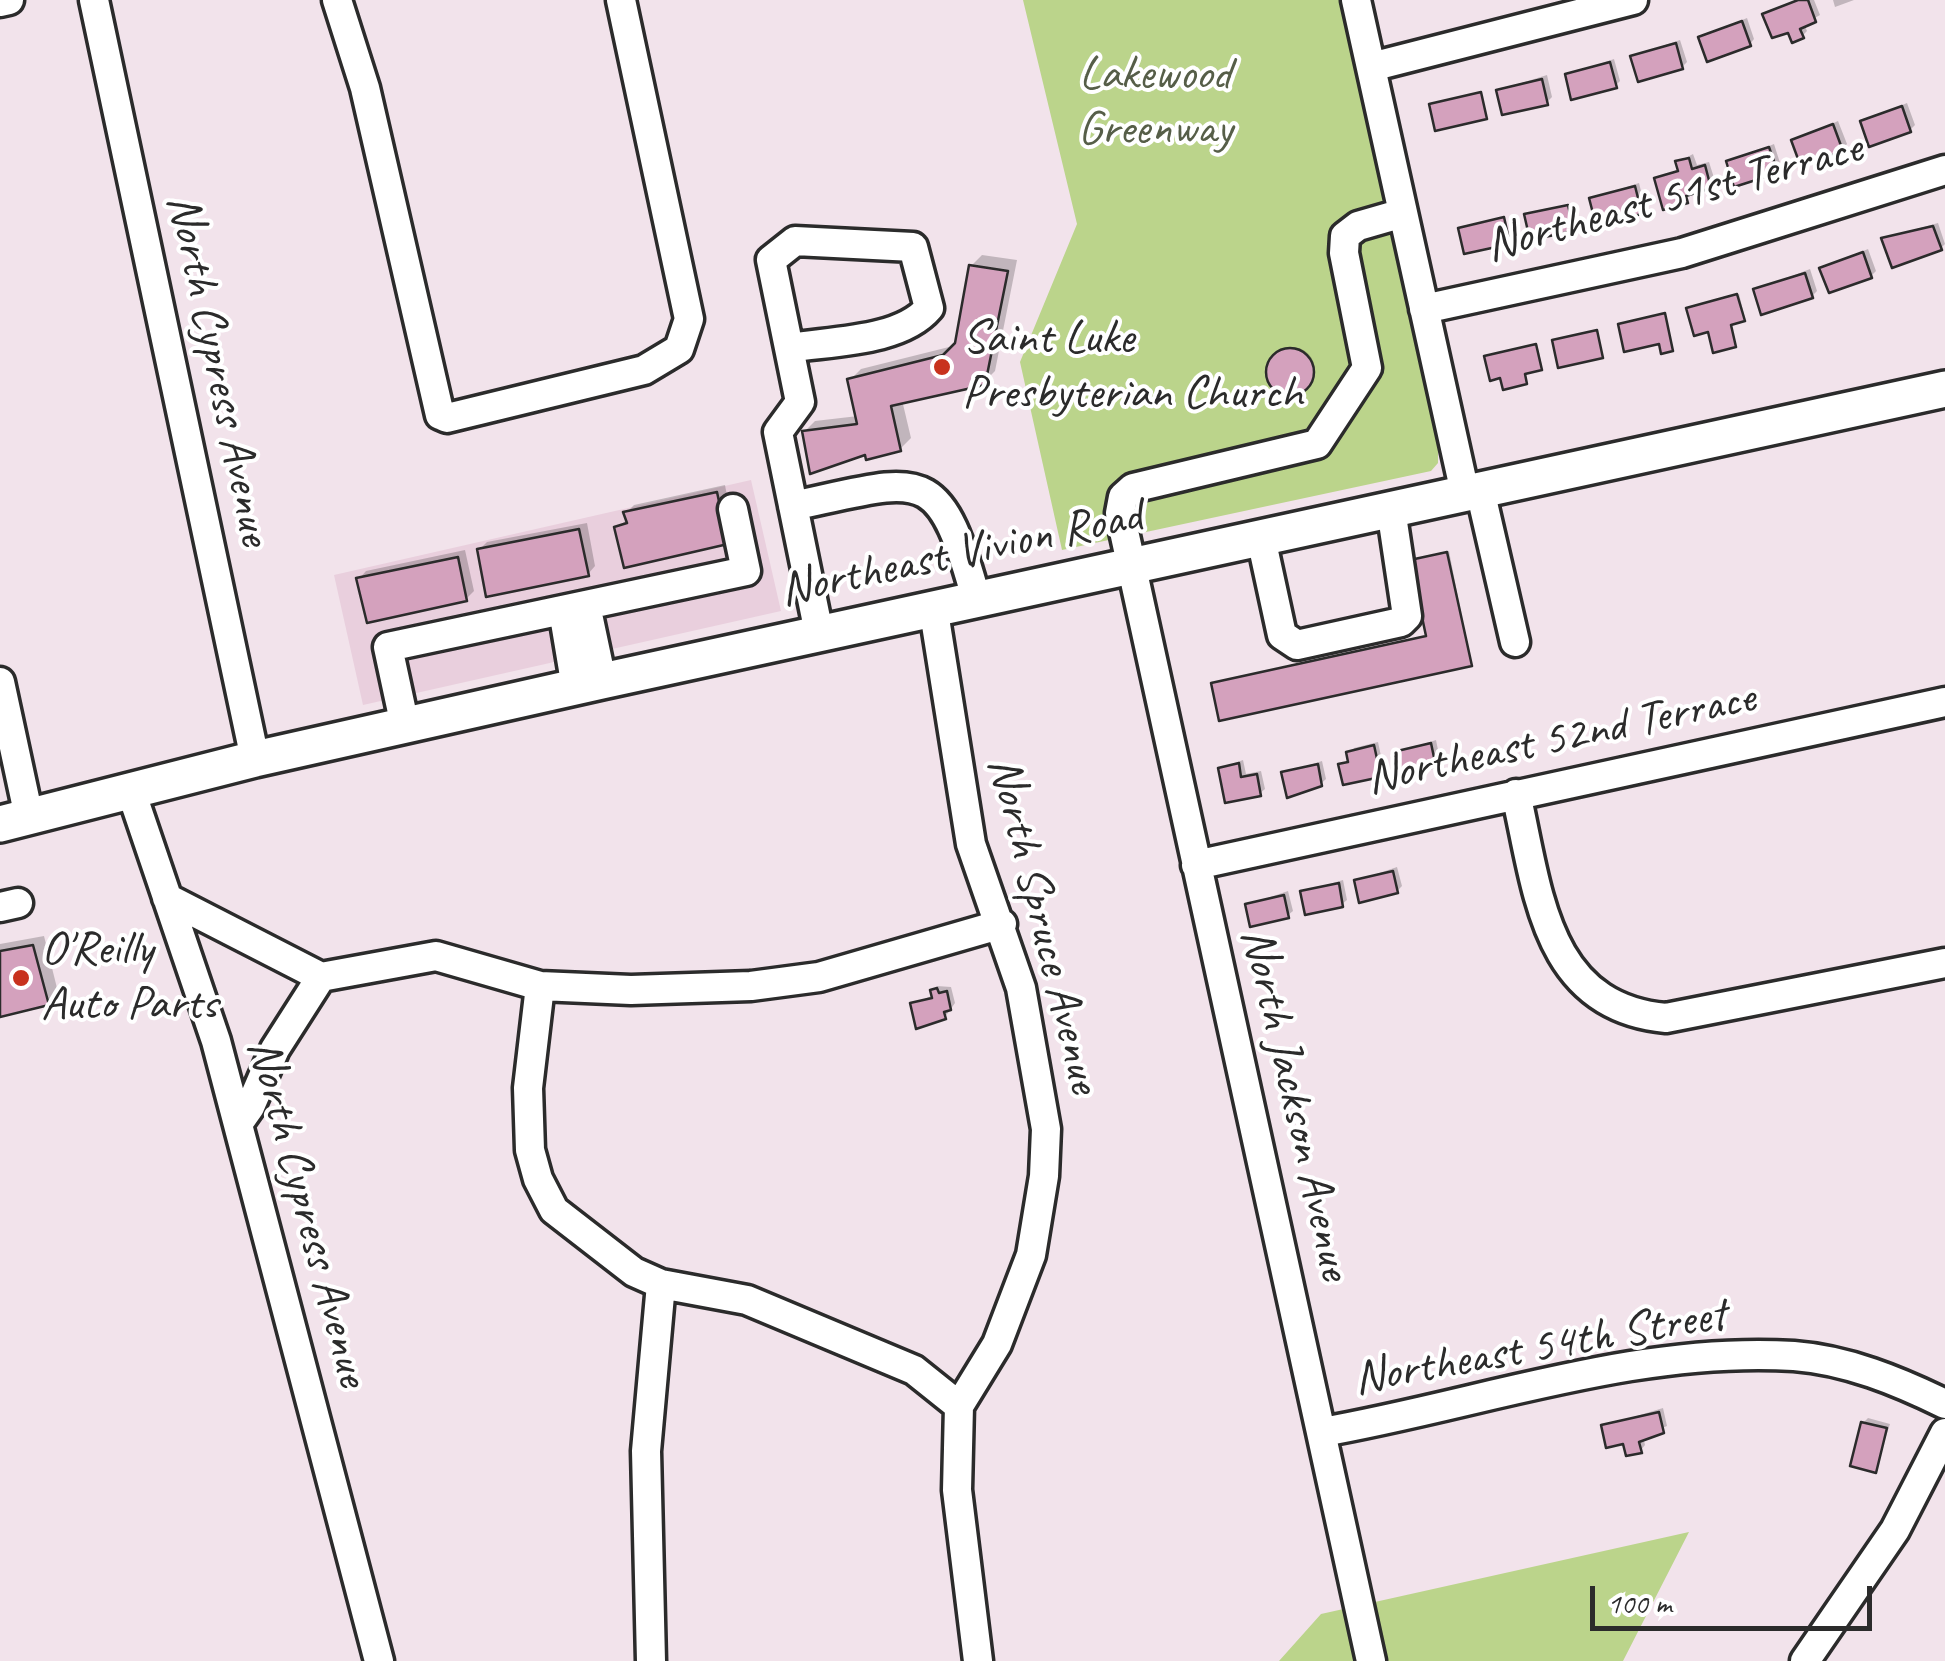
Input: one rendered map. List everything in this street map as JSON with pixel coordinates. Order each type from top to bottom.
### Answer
[{"type":"main road","name":"Northeast Vivion Road","points":[[15,821],[255,760],[589,684],[1945,389]]},
{"type":"street","points":[[0,2],[9,0]]},
{"type":"street","name":"North Cypress Avenue","points":[[94,0],[255,760]]},
{"type":"street","points":[[336,0],[365,88],[434,424],[644,370],[679,348],[689,319],[620,0]]},
{"type":"street","points":[[1356,0],[1424,310],[1515,642]]},
{"type":"street","points":[[1370,67],[1633,0]]},
{"type":"street","name":"Northeast 51st Terrace","points":[[1424,310],[1682,253],[1945,170]]},
{"type":"street","name":"North Jackson Avenue","points":[[1371,1661],[1196,865],[1145,613],[1130,567],[1120,513],[1123,497],[1133,488],[1317,444],[1367,368],[1344,252],[1345,236],[1358,226],[1403,214]]},
{"type":"street","points":[[790,348],[904,328],[923,315],[929,308],[913,247],[795,241],[781,248],[771,260],[800,402],[778,432],[819,633]]},
{"type":"street","points":[[793,506],[889,486],[921,488],[942,506],[960,538],[977,602]]},
{"type":"street","points":[[405,726],[388,647],[746,571],[733,509]]},
{"type":"street","points":[[1261,538],[1282,634],[1297,645],[1400,622],[1406,616],[1390,510]]},
{"type":"street","points":[[574,608],[589,684]]},
{"type":"street","name":"North Spruce Avenue","points":[[934,612],[971,844],[1002,924],[1038,1070],[1046,1129],[1044,1176],[1031,1255],[997,1344],[958,1406]]},
{"type":"street","points":[[0,682],[15,821]]},
{"type":"street","name":"Northeast 52nd Terrace","points":[[1196,865],[1945,702]]},
{"type":"street","name":"North Cypress Avenue","points":[[132,794],[216,1041],[379,1661]]},
{"type":"street","points":[[1516,794],[1556,946],[1590,989],[1638,1014],[1666,1018],[1945,963]]},
{"type":"street","points":[[168,898],[321,977],[436,956],[540,986],[682,990],[819,978],[1002,924]]},
{"type":"street","points":[[238,1124],[250,1107],[275,1048],[321,977]]},
{"type":"street","points":[[540,986],[528,1088],[530,1150],[538,1180],[554,1210],[634,1272],[661,1284],[747,1300],[914,1370],[958,1406],[957,1490],[978,1661]]},
{"type":"street","points":[[651,1661],[646,1451],[661,1284]]},
{"type":"street","name":"Northeast 54th Street","points":[[1322,1432],[1646,1365],[1745,1356],[1796,1356],[1866,1370],[1945,1404]]},
{"type":"street","points":[[1805,1661],[1895,1530],[1945,1433]]},
{"type":"shaded area","points":[[751,480],[781,611],[363,705],[334,575]]},
{"type":"green space","name":"Lakewood Greenway","points":[[1023,0],[1341,0],[1438,430],[1438,463],[1431,471],[1062,550],[1020,362],[1077,224]]},
{"type":"green space","points":[[1689,1532],[1623,1661],[1279,1661],[1321,1614]]},
{"type":"building","points":[[1808,0],[1816,22],[1800,29],[1804,38],[1792,43],[1788,33],[1772,38],[1762,14]]},
{"type":"building","points":[[1742,21],[1751,46],[1707,62],[1698,37]]},
{"type":"building","points":[[1676,43],[1683,69],[1638,82],[1630,56]]},
{"type":"building","points":[[1610,62],[1617,88],[1571,100],[1565,74]]},
{"type":"building","points":[[1542,79],[1548,105],[1502,115],[1496,90]]},
{"type":"building","points":[[1481,92],[1487,119],[1435,131],[1429,104]]},
{"type":"building","points":[[1902,106],[1911,132],[1869,147],[1860,121]]},
{"type":"building","points":[[1833,124],[1843,151],[1801,167],[1791,140]]},
{"type":"building","points":[[1769,147],[1778,173],[1734,187],[1726,161]]},
{"type":"building","points":[[1689,158],[1692,169],[1705,165],[1711,188],[1686,196],[1688,203],[1663,210],[1654,178],[1678,171],[1675,161]]},
{"type":"building","points":[[1635,186],[1642,214],[1596,225],[1589,198]]},
{"type":"building","points":[[1568,205],[1574,231],[1530,240],[1524,214]]},
{"type":"building","points":[[1504,217],[1510,244],[1464,254],[1458,228]]},
{"type":"building","points":[[1933,226],[1942,250],[1892,268],[1881,238]]},
{"type":"building","points":[[1863,252],[1872,278],[1829,293],[1819,268]]},
{"type":"building","name":"Saint Luke Presbyterian Church","points":[[969,265],[1008,271],[985,385],[891,406],[901,451],[866,460],[865,455],[810,474],[802,431],[857,424],[847,379],[943,355],[955,343]]},
{"type":"building","points":[[1805,273],[1813,298],[1761,315],[1753,289]]},
{"type":"building","points":[[1737,294],[1745,321],[1731,325],[1736,347],[1713,353],[1708,332],[1694,336],[1686,308]]},
{"type":"building","points":[[1665,313],[1673,351],[1661,354],[1659,344],[1624,352],[1618,324]]},
{"type":"building","points":[[1597,330],[1603,358],[1558,368],[1552,340]]},
{"type":"building","points":[[1536,344],[1542,370],[1525,374],[1527,384],[1503,390],[1500,378],[1490,381],[1484,356]]},
{"type":"building","points":[[1290,348],[1307,355],[1314,372],[1307,389],[1290,396],[1273,389],[1266,372],[1273,355]]},
{"type":"building","points":[[717,492],[728,544],[624,568],[614,527],[627,523],[623,512]]},
{"type":"building","points":[[579,529],[589,576],[486,597],[477,549]]},
{"type":"building","points":[[1447,552],[1472,666],[1219,721],[1211,683],[1426,636],[1410,560]]},
{"type":"building","points":[[458,557],[467,601],[367,623],[356,578]]},
{"type":"building","points":[[1431,743],[1436,767],[1398,775],[1393,752]]},
{"type":"building","points":[[1374,745],[1381,777],[1343,785],[1338,764],[1348,762],[1346,752]]},
{"type":"building","points":[[1239,763],[1241,777],[1257,774],[1261,796],[1225,803],[1218,768]]},
{"type":"building","points":[[1318,764],[1322,786],[1287,798],[1281,772]]},
{"type":"building","points":[[1393,871],[1398,893],[1359,903],[1354,880]]},
{"type":"building","points":[[1339,883],[1343,907],[1305,915],[1300,891]]},
{"type":"building","points":[[1284,895],[1289,918],[1250,927],[1245,904]]},
{"type":"building","name":"O'Reilly Auto Parts","points":[[33,945],[49,1005],[0,1017],[0,951]]},
{"type":"building","points":[[937,988],[939,993],[947,991],[951,1010],[944,1012],[946,1019],[916,1029],[910,1003],[932,998],[930,990]]},
{"type":"building","points":[[1659,1412],[1664,1433],[1639,1442],[1642,1453],[1626,1456],[1623,1444],[1606,1448],[1601,1425]]},
{"type":"building","points":[[1861,1422],[1887,1428],[1876,1473],[1850,1466]]},
{"type":"place","name":"Saint Luke Presbyterian Church","points":[[942,367]]},
{"type":"place","name":"O'Reilly Auto Parts","points":[[21,978]]}]
